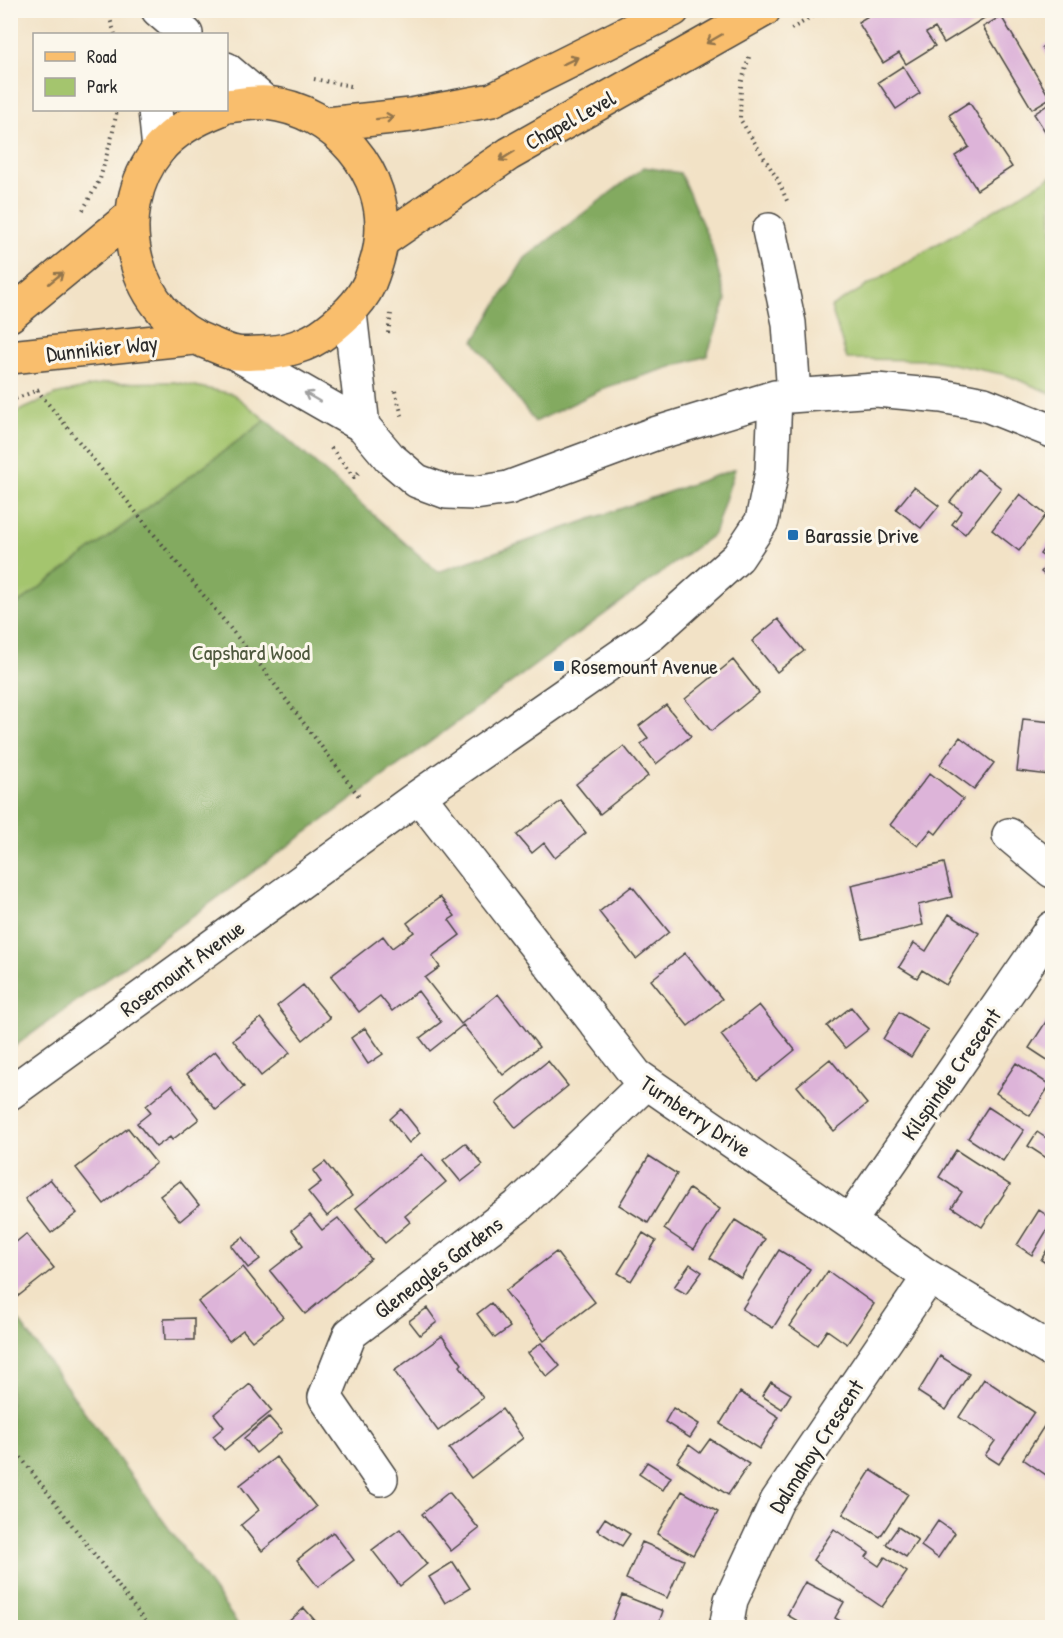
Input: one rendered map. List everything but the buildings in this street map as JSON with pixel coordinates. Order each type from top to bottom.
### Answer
[{"type":"main road","points":[[327,124],[411,115],[492,100],[673,10]]},
{"type":"main road","name":"Chapel Level","points":[[382,241],[509,154],[764,10]]},
{"type":"main road","points":[[216,111],[189,122],[159,149],[140,180],[131,216],[133,252],[145,286],[166,316],[195,338],[235,353],[277,353],[317,339],[350,313],[372,279],[382,241],[381,207],[370,175],[352,146],[327,124],[298,110],[266,103],[228,106]]},
{"type":"main road","points":[[10,315],[131,216]]},
{"type":"main road","name":"Dunnikier Way","points":[[10,357],[195,338]]},
{"type":"street","points":[[144,10],[146,33]]},
{"type":"street","points":[[158,10],[185,33]]},
{"type":"street","points":[[228,71],[266,103]]},
{"type":"street","points":[[155,111],[159,149]]},
{"type":"street","name":"Rosemount Avenue","points":[[10,1093],[419,796],[652,634],[738,557],[762,521],[784,396],[789,323],[769,230]]},
{"type":"street","points":[[350,313],[363,426]]},
{"type":"street","points":[[235,353],[363,426],[390,458],[417,481],[447,492],[475,493],[508,488],[651,435],[784,396],[876,390],[942,396],[984,404],[1053,431]]},
{"type":"street","name":"Turnberry Drive","points":[[419,796],[636,1075],[929,1277],[1053,1351]]},
{"type":"street","points":[[1010,835],[1053,871]]},
{"type":"street","name":"Kilspindie Crescent","points":[[850,1221],[1053,927]]},
{"type":"street","name":"Gleneagles Gardens","points":[[381,1479],[325,1397],[350,1334],[518,1206],[646,1083]]},
{"type":"street","name":"Dalmahoy Crescent","points":[[726,1628],[731,1600],[777,1501],[929,1277]]},
{"type":"path","points":[[107,10],[115,33]]},
{"type":"path","points":[[790,30],[825,10]]},
{"type":"path","points":[[750,53],[741,84],[740,119],[778,180],[793,213],[769,230]]},
{"type":"path","points":[[308,78],[357,87]]},
{"type":"path","points":[[81,214],[100,178],[117,111]]},
{"type":"path","points":[[38,390],[260,665],[380,824]]},
{"type":"path","points":[[10,1443],[150,1628]]},
{"type":"green space","points":[[644,167],[680,173],[711,244],[726,300],[707,356],[607,387],[535,422],[474,341],[525,258]]},
{"type":"green space","points":[[1052,176],[1052,391],[1050,393],[1007,375],[933,360],[847,359],[831,307]]},
{"type":"green space","points":[[175,382],[233,394],[266,420],[11,609],[10,415],[55,395],[105,383]]},
{"type":"green space","name":"Capshard Wood","points":[[266,420],[438,572],[735,469],[714,534],[11,1049],[11,609]]},
{"type":"green space","points":[[14,1314],[240,1627],[11,1627],[10,1317]]},
{"type":"place","name":"Barassie Drive","points":[[793,535]]},
{"type":"place","name":"Rosemount Avenue","points":[[559,666]]}]
